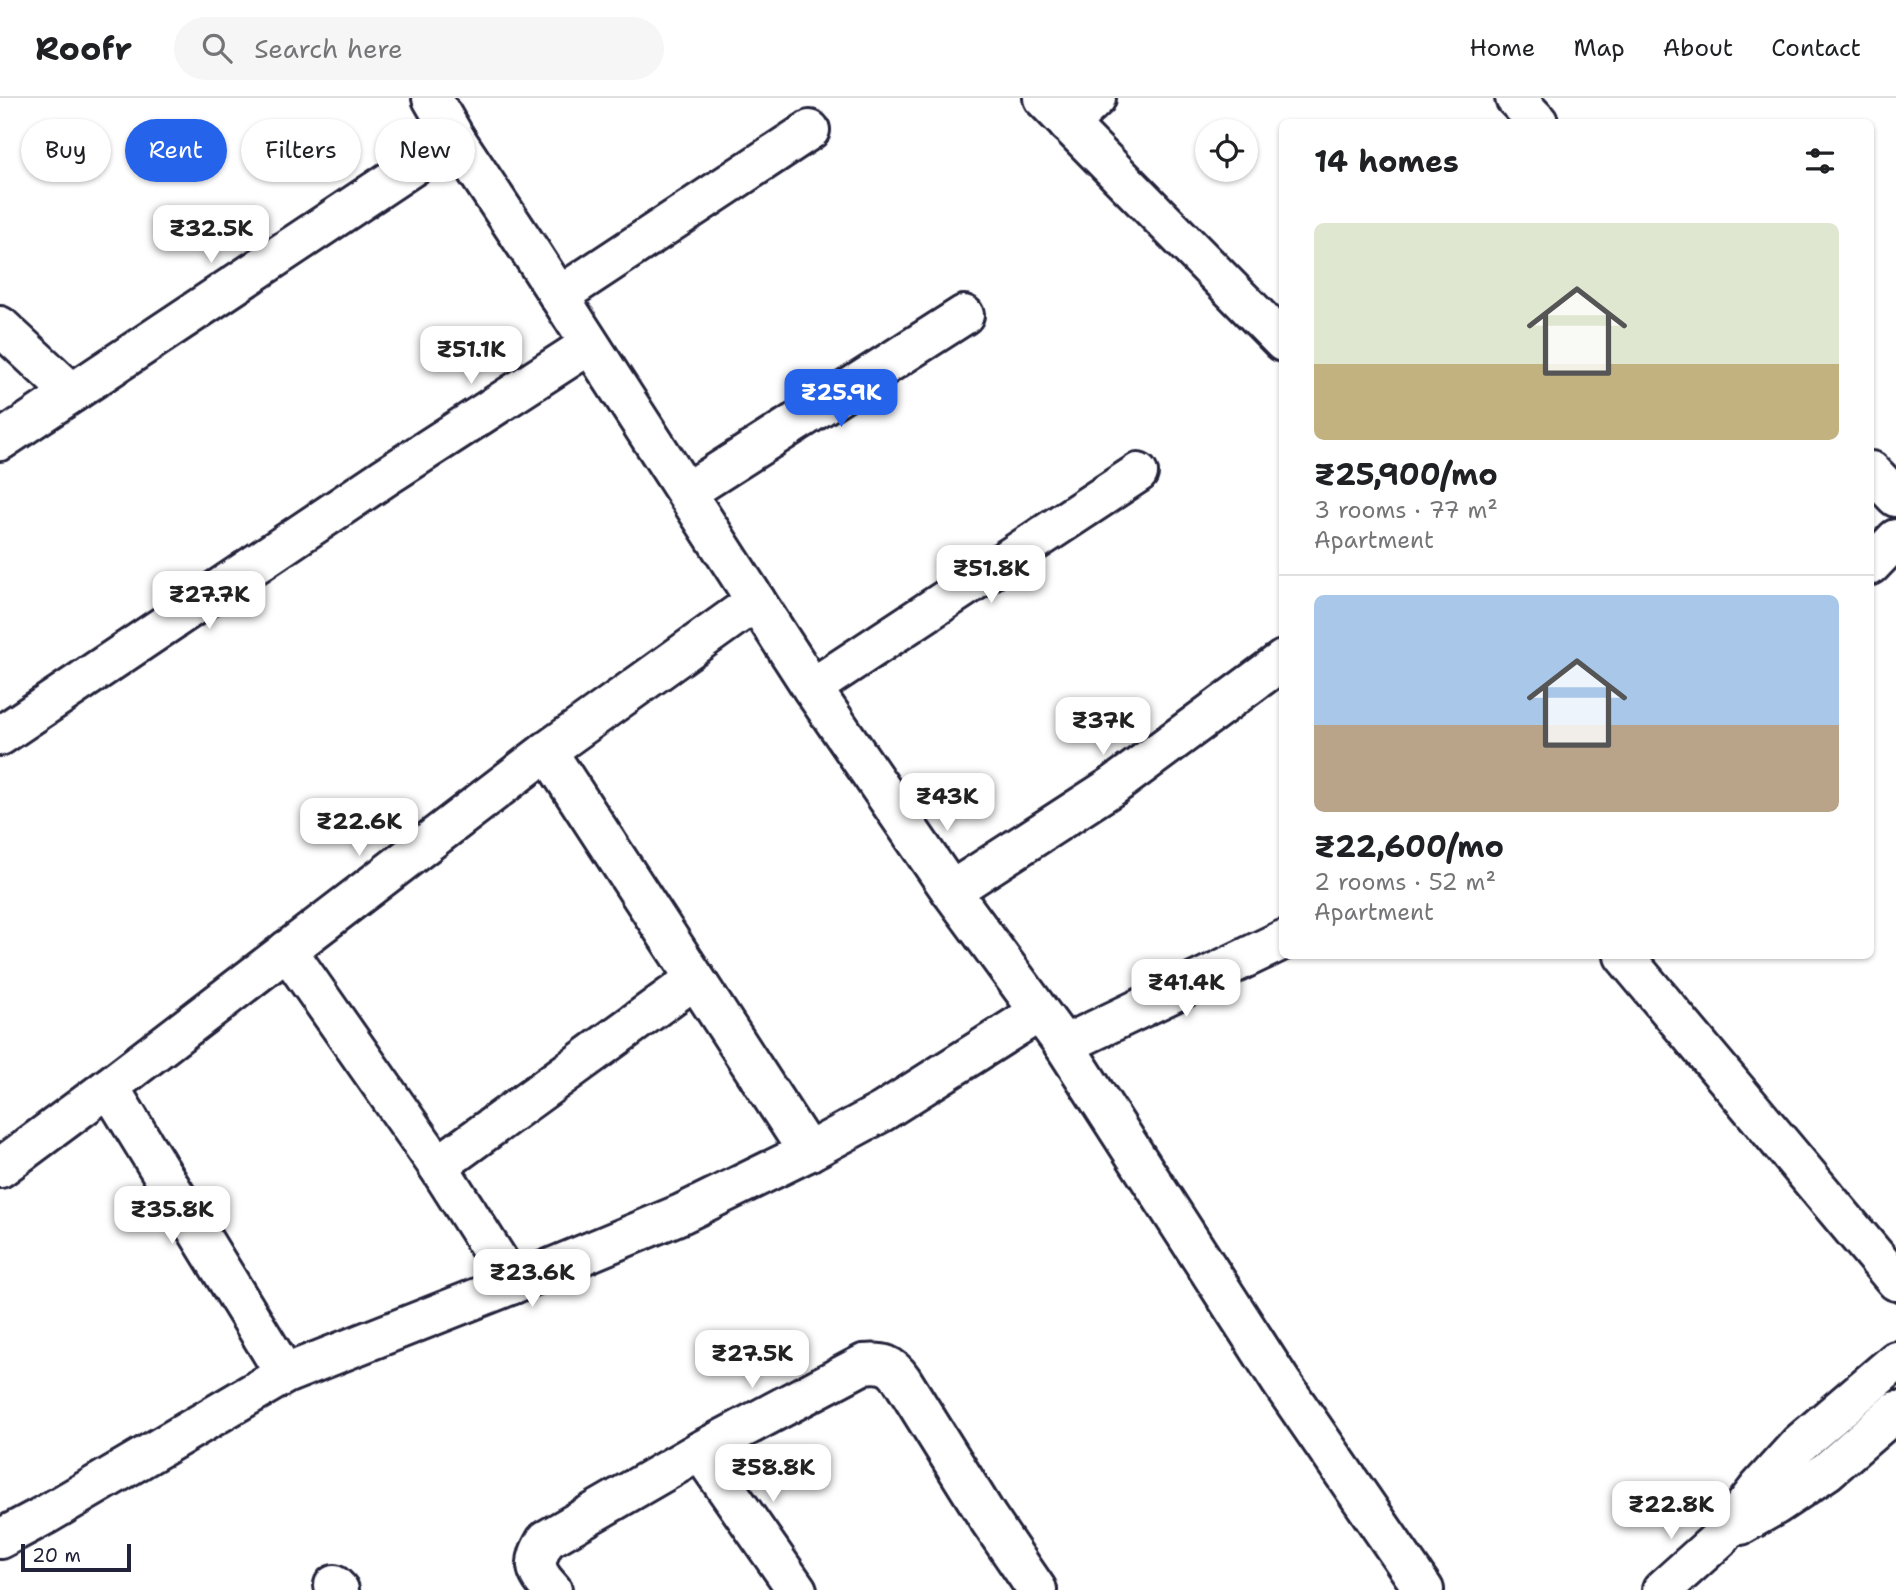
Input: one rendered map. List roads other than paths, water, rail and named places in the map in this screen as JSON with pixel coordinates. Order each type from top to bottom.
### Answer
[{"type":"street","points":[[432,98],[444,119]]},
{"type":"street","points":[[1096,98],[1055,111],[1279,338]]},
{"type":"street","points":[[1515,98],[1535,119]]},
{"type":"street","points":[[559,296],[810,130]]},
{"type":"street","points":[[475,170],[812,688],[951,891],[1063,1045],[1281,1382],[1424,1590]]},
{"type":"street","points":[[0,441],[388,182]]},
{"type":"street","points":[[687,492],[964,315]]},
{"type":"street","points":[[0,326],[72,393]]},
{"type":"street","points":[[0,736],[385,477],[589,345]]},
{"type":"street","points":[[812,688],[1138,473]]},
{"type":"street","points":[[1874,474],[1896,497]]},
{"type":"street","points":[[1874,562],[1896,539]]},
{"type":"street","points":[[0,1168],[547,751],[756,601]]},
{"type":"street","points":[[951,891],[1113,786],[1279,663]]},
{"type":"street","points":[[547,751],[808,1152]]},
{"type":"street","points":[[1063,1045],[1279,942]]},
{"type":"street","points":[[287,950],[438,1166],[513,1284]]},
{"type":"street","points":[[1627,959],[1896,1281]]},
{"type":"street","points":[[438,1166],[695,979]]},
{"type":"street","points":[[0,1539],[285,1374],[681,1214],[808,1152],[882,1112],[1038,1013]]},
{"type":"street","points":[[109,1087],[285,1374]]},
{"type":"street","points":[[1662,1590],[1721,1536],[1799,1444],[1896,1361]]},
{"type":"street","points":[[552,1590],[536,1569],[537,1556],[546,1540],[700,1451],[864,1364],[882,1362],[894,1369],[902,1380],[988,1518],[1037,1590]]},
{"type":"street","points":[[1721,1536],[1776,1505],[1827,1471],[1896,1411]]},
{"type":"street","points":[[700,1451],[797,1590]]}]
